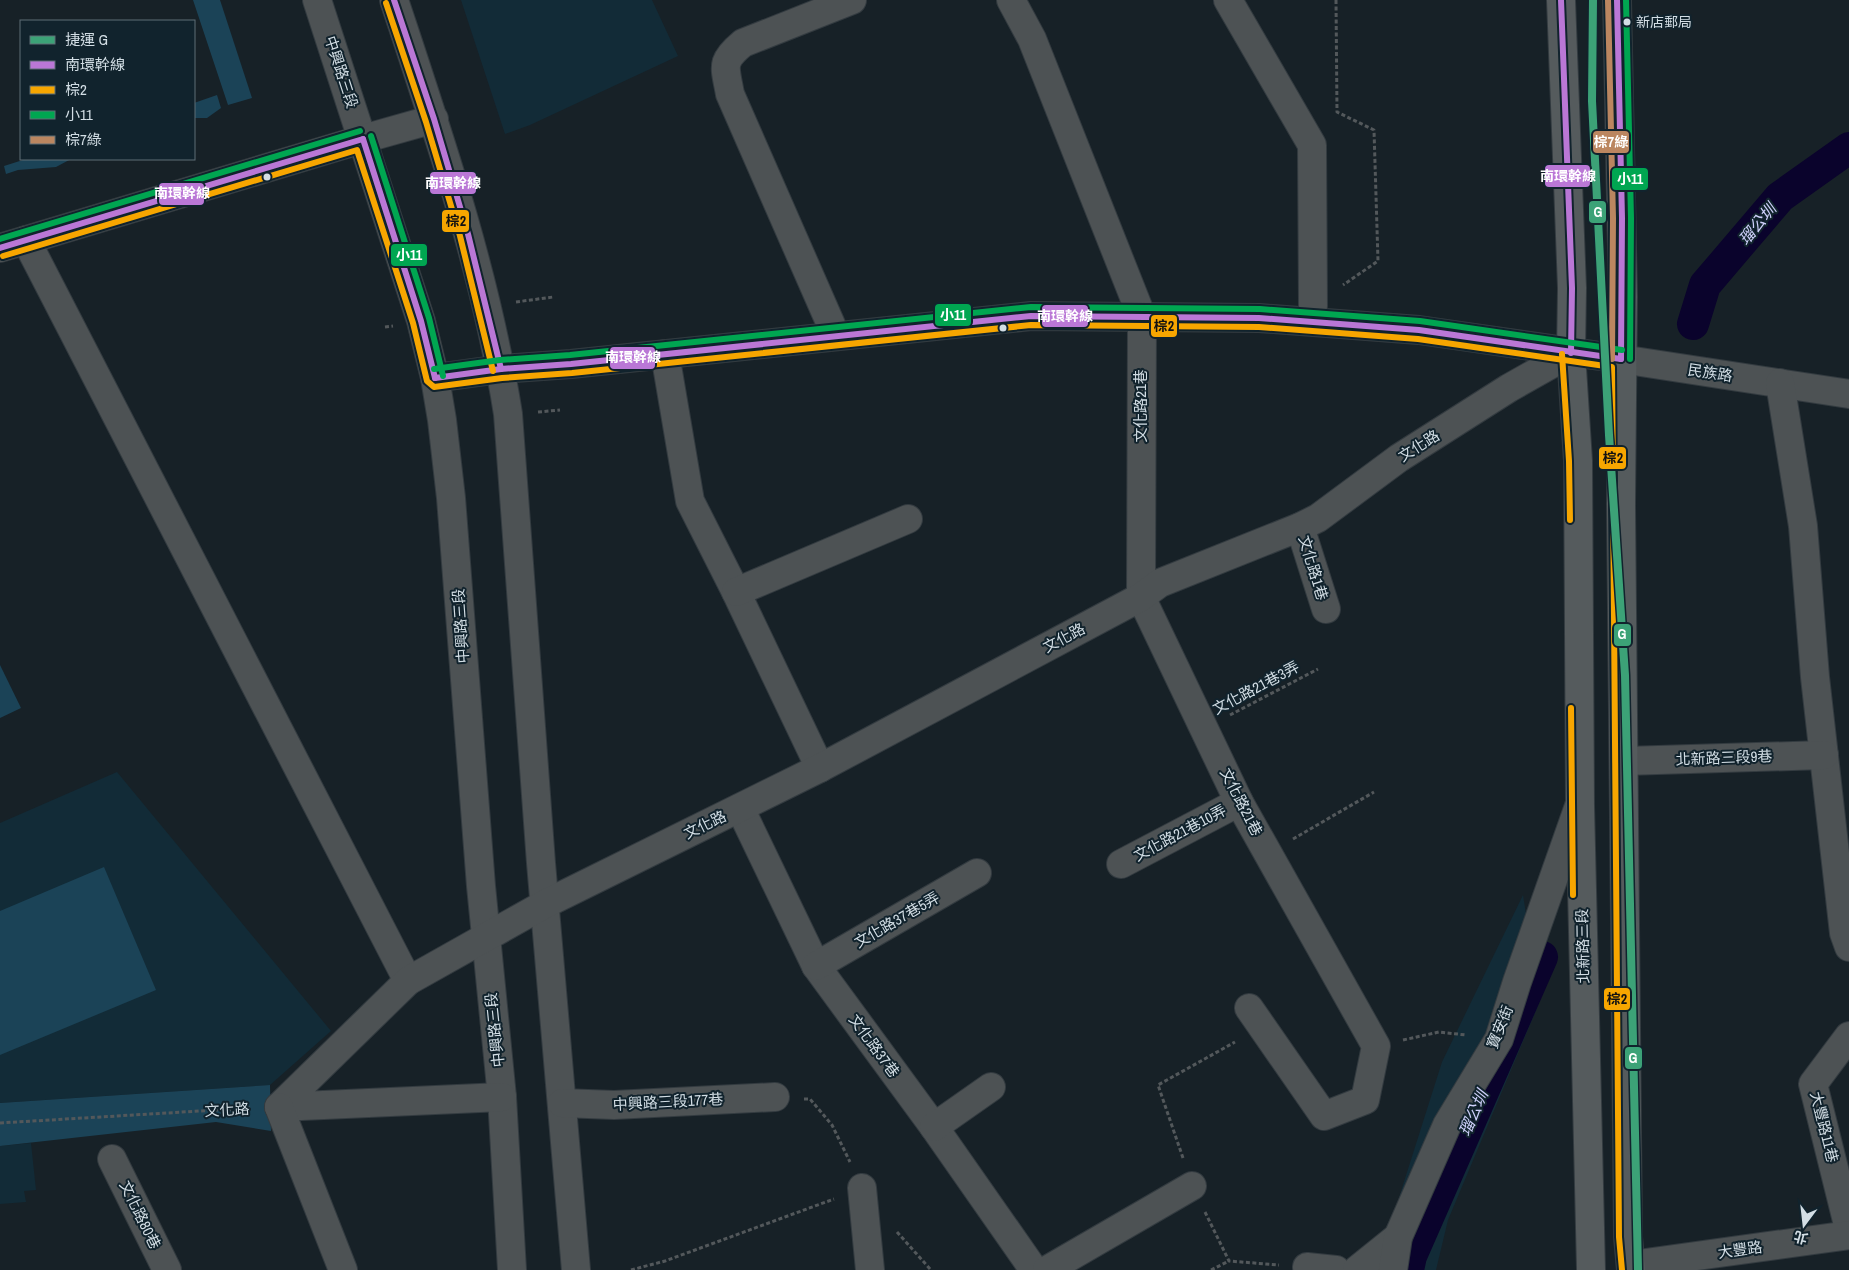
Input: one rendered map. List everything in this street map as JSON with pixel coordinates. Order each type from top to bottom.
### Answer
[{"type":"main road","name":"北新路三段","points":[[1561,0],[1572,288],[1571,353],[1578,461],[1580,804],[1591,1270]]},
{"type":"main road","points":[[1617,0],[1622,238],[1621,359],[1628,1237],[1631,1267]]},
{"type":"street","name":"中興路三段","points":[[317,0],[421,321],[435,378],[442,420],[451,498],[486,937],[502,1096],[512,1270]]},
{"type":"street","points":[[394,0],[434,119],[468,234],[501,370],[508,414],[528,694],[576,1270]]},
{"type":"street","points":[[836,336],[730,94],[725,67],[729,55],[743,43],[852,0]]},
{"type":"street","points":[[1011,0],[1032,39],[1142,317]]},
{"type":"street","points":[[1228,0],[1312,145],[1313,306]]},
{"type":"street","points":[[0,248],[434,119]]},
{"type":"street","points":[[26,240],[408,980]]},
{"type":"street","name":"民族路","points":[[435,378],[1031,316],[1259,318],[1419,330],[1849,394]]},
{"type":"street","name":"文化路21巷","points":[[1142,317],[1141,597],[1239,802],[1376,1046]]},
{"type":"street","name":"文化路","points":[[278,1107],[408,980],[545,904],[820,768],[1141,597],[1160,583],[1318,518],[1399,458],[1509,388],[1571,353]]},
{"type":"street","points":[[665,354],[690,501],[736,592],[820,768]]},
{"type":"street","points":[[1780,383],[1803,526],[1815,677],[1844,933],[1849,947]]},
{"type":"street","points":[[736,592],[908,519]]},
{"type":"street","name":"文化路1巷","points":[[1300,527],[1326,609]]},
{"type":"street","name":"北新路三段9巷","points":[[1624,762],[1824,755]]},
{"type":"street","name":"文化路21巷10弄","points":[[1121,864],[1239,802]]},
{"type":"street","name":"寶安街","points":[[1393,1270],[1398,1237],[1447,1125],[1498,1039],[1580,804]]},
{"type":"street","name":"文化路37巷","points":[[740,808],[816,966],[934,1127],[1034,1270]]},
{"type":"street","name":"文化路37巷5弄","points":[[816,966],[977,873]]},
{"type":"street","points":[[1255,1017],[1324,1116],[1365,1100],[1376,1046]]},
{"type":"street","name":"大豐路11巷","points":[[1849,1036],[1814,1084],[1849,1229]]},
{"type":"street","points":[[934,1127],[991,1087]]},
{"type":"street","points":[[343,1270],[278,1107],[502,1096]]},
{"type":"street","name":"中興路三段177巷","points":[[562,1103],[614,1105],[775,1097]]},
{"type":"street","name":"文化路80巷","points":[[112,1159],[167,1270]]},
{"type":"street","points":[[1047,1270],[1192,1186]]},
{"type":"street","points":[[862,1188],[870,1270]]},
{"type":"street","name":"大豐路","points":[[1631,1267],[1849,1234]]},
{"type":"street","points":[[1357,1270],[1398,1237]]},
{"type":"street","points":[[1307,1267],[1336,1270]]},
{"type":"path","points":[[1313,306],[1378,261],[1374,130],[1337,112],[1336,0]]},
{"type":"path","name":"文化路21巷3弄","points":[[1205,728],[1318,669]]},
{"type":"path","points":[[1268,854],[1374,792]]},
{"type":"path","points":[[1230,1260],[1192,1186],[1158,1085],[1255,1017]]},
{"type":"path","points":[[1376,1046],[1439,1032],[1498,1039]]},
{"type":"path","points":[[631,1270],[674,1258],[862,1188],[832,1125],[810,1100],[775,1097]]},
{"type":"path","name":"文化路","points":[[0,1123],[278,1107]]},
{"type":"path","points":[[866,1236],[898,1232],[931,1270]]},
{"type":"path","points":[[1211,1270],[1230,1260],[1307,1267]]},
{"type":"shaded area","points":[[193,0],[220,0],[252,98],[228,105]]},
{"type":"shaded area","points":[[461,0],[652,0],[678,56],[530,125],[505,134]]},
{"type":"shaded area","points":[[217,95],[221,108],[207,118],[195,118],[195,103]]},
{"type":"shaded area","points":[[23,160],[69,160],[56,167],[18,170],[6,174],[4,166]]},
{"type":"shaded area","points":[[0,665],[21,708],[0,718]]},
{"type":"shaded area","points":[[117,772],[331,1031],[270,1085],[0,1103],[0,823]]},
{"type":"shaded area","points":[[104,867],[156,990],[0,1055],[0,911]]},
{"type":"shaded area","points":[[1523,895],[1540,1001],[1448,1220],[1436,1270],[1376,1270],[1442,1062]]},
{"type":"shaded area","points":[[270,1085],[271,1131],[216,1122],[0,1146],[0,1103]]},
{"type":"shaded area","points":[[31,1143],[36,1190],[24,1191],[26,1202],[0,1204],[0,1146]]},
{"type":"waterway","name":"瑠公圳","points":[[1693,324],[1705,285],[1780,197],[1849,148]]},
{"type":"waterway","name":"瑠公圳","points":[[1408,1270],[1411,1256],[1542,957]]},
{"type":"metro line","name":"G","points":[[1593,0],[1592,101],[1609,435],[1625,675],[1638,1270]]},
{"type":"transit line","name":"南環幹線","points":[[394,0],[434,119],[468,234],[501,369]]},
{"type":"transit line","name":"南環幹線","points":[[1561,0],[1572,288],[1571,353]]},
{"type":"transit line","name":"棕7綠","points":[[1608,0],[1613,218],[1612,359]]},
{"type":"transit line","name":"南環幹線","points":[[1617,0],[1622,218],[1621,359]]},
{"type":"transit line","name":"小11","points":[[1626,0],[1631,218],[1630,359]]},
{"type":"transit line","name":"棕2","points":[[386,3],[426,122],[460,236],[493,371]]},
{"type":"transit line","name":"小11","points":[[0,239],[360,131]]},
{"type":"transit line","name":"小11","points":[[371,136],[429,318],[443,376]]},
{"type":"transit line","name":"南環幹線","points":[[363,139],[421,321],[435,378]]},
{"type":"transit line","name":"南環幹線","points":[[0,248],[363,139]]},
{"type":"transit line","name":"棕2","points":[[3,256],[357,150],[413,323],[427,381],[434,387],[502,378],[572,373],[1031,325],[1259,327],[1418,339],[1612,367],[1619,1237],[1622,1270]]},
{"type":"transit line","name":"小11","points":[[434,369],[500,360],[570,355],[1031,307],[1260,309],[1420,321],[1622,350]]},
{"type":"transit line","name":"南環幹線","points":[[435,378],[501,369],[571,364],[1031,316],[1259,318],[1419,330],[1621,359]]},
{"type":"transit line","name":"棕2","points":[[1562,354],[1569,461],[1570,520]]},
{"type":"transit line","name":"棕2","points":[[1571,708],[1573,895]]},
{"type":"place","name":"新店郵局","points":[[1627,22]]}]
